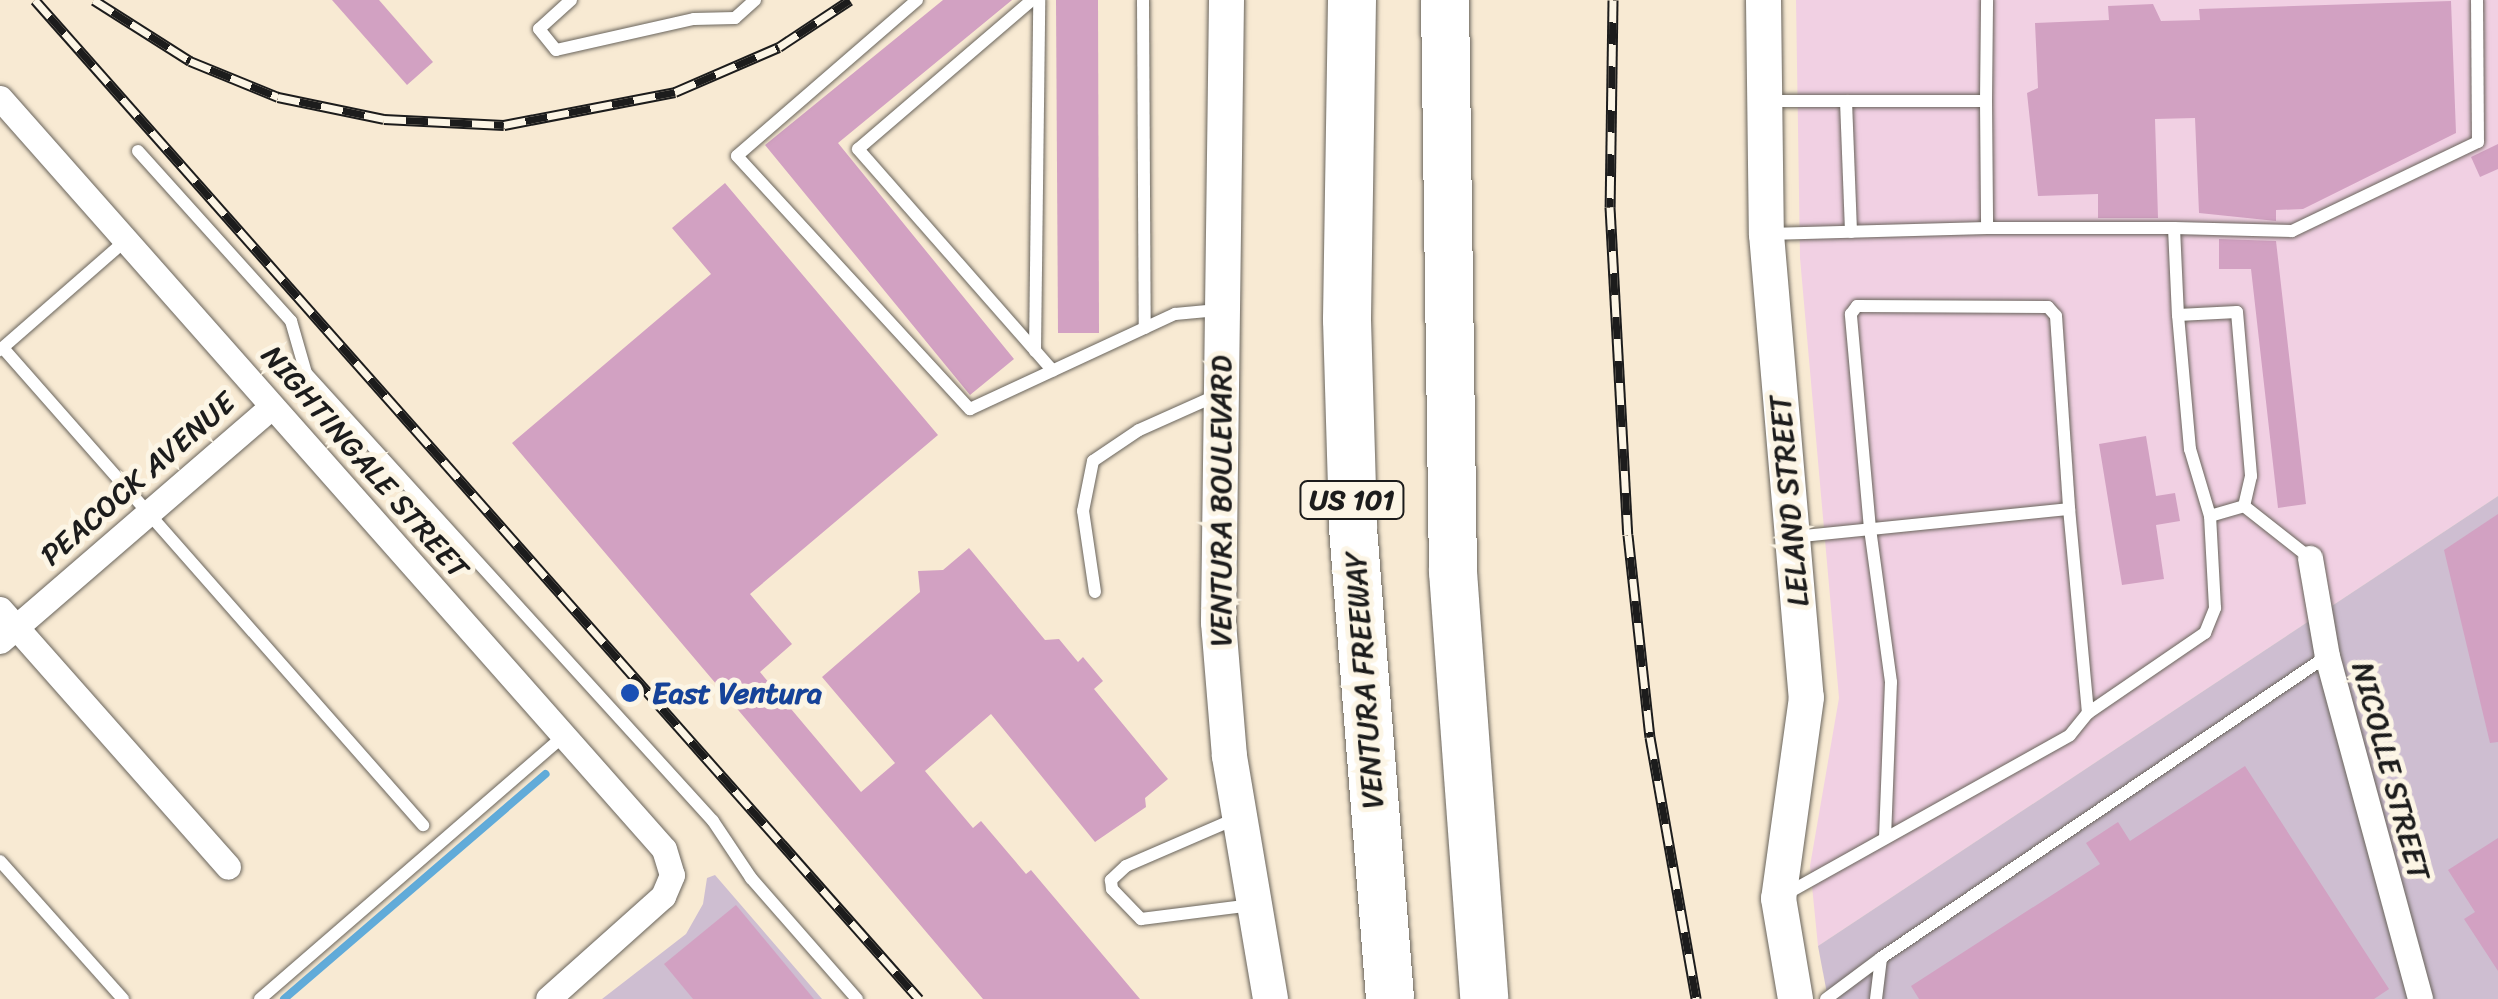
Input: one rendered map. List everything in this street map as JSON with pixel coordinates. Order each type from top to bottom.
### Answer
[{"type":"highway","name":"VENTURA FREEWAY","points":[[1352,0],[1346,320],[1353,528],[1390,999]]},
{"type":"highway","name":"US 101","points":[[1445,0],[1453,572],[1484,999]]},
{"type":"street","name":"VENTURA BOULEVARD","points":[[1226,0],[1218,622],[1239,817],[1270,999]]},
{"type":"street","name":"LELAND STREET","points":[[1763,0],[1766,234],[1806,697],[1778,898],[1796,999]]},
{"type":"street","name":"NIGHTINGALE STREET","points":[[0,98],[664,849],[672,875],[663,896],[548,999]]},
{"type":"street","name":"PEACOCK AVENUE","points":[[5,626],[148,513],[272,406]]},
{"type":"street","name":"NICOLLE STREET","points":[[2310,558],[2328,656],[2420,999]]},
{"type":"street","points":[[5,626],[228,867]]},
{"type":"lane","points":[[571,0],[539,28],[556,50],[694,19],[735,18],[755,0]]},
{"type":"lane","points":[[917,0],[736,156],[970,410],[1175,314],[1222,310]]},
{"type":"lane","points":[[1035,0],[858,149],[1053,371]]},
{"type":"lane","points":[[1035,0],[1035,351]]},
{"type":"lane","points":[[1143,0],[1145,328]]},
{"type":"lane","points":[[1987,0],[1987,228]]},
{"type":"lane","points":[[1766,234],[1987,228],[2292,230],[2478,142],[2477,0]]},
{"type":"lane","points":[[1764,102],[1986,101]]},
{"type":"lane","points":[[1846,102],[1851,232]]},
{"type":"lane","points":[[138,152],[291,320],[306,374],[713,821],[751,878],[856,999]]},
{"type":"lane","points":[[1778,898],[2070,735],[2088,712],[2204,633],[2215,608],[2210,516],[2190,449],[2174,228]]},
{"type":"lane","points":[[126,240],[1,349],[423,826]]},
{"type":"lane","points":[[1885,838],[1891,682],[1870,529],[1852,314],[1868,303],[2048,307],[2056,316],[2088,712]]},
{"type":"lane","points":[[2178,316],[2237,312],[2251,476],[2244,506]]},
{"type":"lane","points":[[1095,592],[1082,511],[1093,461],[1139,430],[1222,392]]},
{"type":"lane","points":[[2210,516],[2244,506]]},
{"type":"lane","points":[[2244,506],[2310,558]]},
{"type":"lane","points":[[1792,538],[2069,509]]},
{"type":"lane","points":[[1826,999],[2328,656]]},
{"type":"lane","points":[[260,999],[564,736]]},
{"type":"lane","points":[[1239,817],[1126,866],[1111,880],[1141,919],[1254,905]]},
{"type":"lane","points":[[0,861],[124,999]]},
{"type":"lane","points":[[1876,999],[1881,958]]},
{"type":"shaded area","points":[[1796,0],[2498,0],[2498,496],[1818,946],[1810,866],[1839,698],[1800,258]]},
{"type":"shaded area","points":[[2498,496],[2498,999],[1828,999],[1818,946]]},
{"type":"shaded area","points":[[715,875],[822,999],[602,999],[686,934],[703,904],[707,878]]},
{"type":"building","points":[[332,0],[379,0],[433,62],[407,85]]},
{"type":"building","points":[[943,0],[1012,0],[838,143],[1014,359],[970,395],[765,145]]},
{"type":"building","points":[[1056,0],[1098,0],[1099,333],[1058,333]]},
{"type":"building","points":[[2451,1],[2456,133],[2303,209],[2276,210],[2276,221],[2199,213],[2195,118],[2155,119],[2158,218],[2098,218],[2098,194],[2038,196],[2027,93],[2038,88],[2035,23],[2109,20],[2108,6],[2153,4],[2161,21],[2200,20],[2199,9]]},
{"type":"building","points":[[2498,144],[2498,169],[2480,177],[2471,157]]},
{"type":"building","points":[[725,183],[938,435],[750,594],[792,644],[760,672],[861,792],[895,763],[822,677],[920,592],[918,571],[943,570],[969,548],[1045,640],[1059,639],[1078,662],[1083,657],[1103,681],[1094,689],[1168,779],[1145,798],[1146,807],[1095,842],[991,714],[925,771],[973,828],[981,821],[1026,874],[1031,870],[1140,999],[983,999],[512,443],[711,274],[672,228]]},
{"type":"building","points":[[2219,239],[2276,241],[2306,504],[2278,508],[2251,269],[2219,269]]},
{"type":"building","points":[[2146,436],[2156,496],[2175,493],[2180,521],[2156,525],[2164,579],[2122,585],[2099,444]]},
{"type":"building","points":[[2498,514],[2498,742],[2490,743],[2444,550]]},
{"type":"building","points":[[2245,766],[2389,989],[2374,999],[1919,999],[1911,986],[2100,864],[2086,843],[2118,822],[2130,841]]},
{"type":"building","points":[[2498,838],[2498,971],[2464,919],[2475,912],[2448,870]]},
{"type":"building","points":[[736,905],[814,999],[693,999],[664,964]]},
{"type":"waterway","points":[[284,999],[546,774]]},
{"type":"railway","points":[[35,0],[919,999]]},
{"type":"railway","points":[[94,0],[190,61],[278,97],[384,119],[504,125],[675,92],[779,47],[850,0]]},
{"type":"railway","points":[[1613,0],[1610,207],[1628,535],[1650,737],[1696,999]]},
{"type":"place","name":"East Ventura","points":[[630,693]]}]
